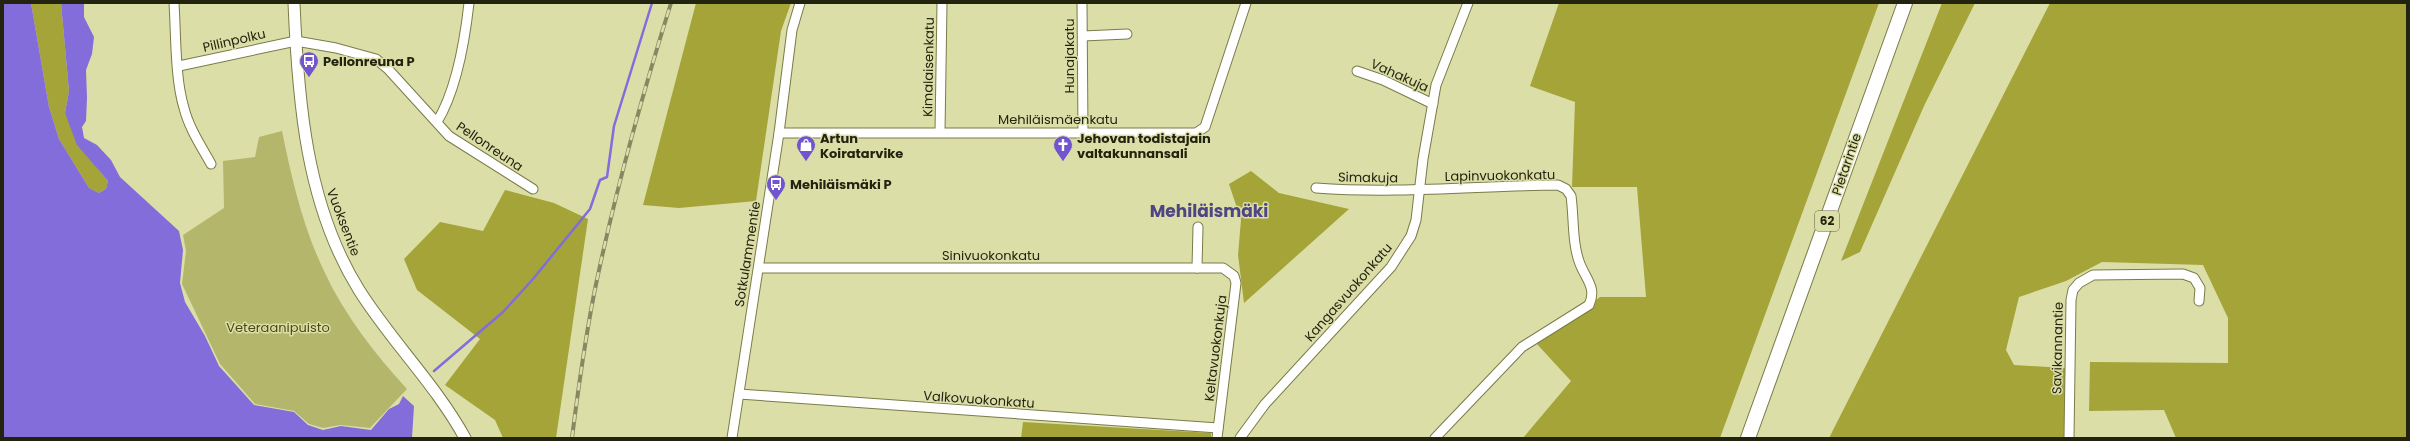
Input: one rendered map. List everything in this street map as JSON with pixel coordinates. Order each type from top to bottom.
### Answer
[{"type":"main road","name":"Pietarintie","points":[[1748,438],[1905,3]]},
{"type":"street","points":[[174,3],[178,66],[183,107],[210,164]]},
{"type":"street","name":"Vuoksentie","points":[[294,3],[302,112],[313,175],[338,252],[378,319],[443,403],[465,438]]},
{"type":"street","points":[[437,122],[444,110],[451,91],[468,3]]},
{"type":"street","name":"Sotkulammentie","points":[[732,438],[779,133],[792,30],[800,3]]},
{"type":"street","name":"Kimalaisenkatu","points":[[940,132],[942,3]]},
{"type":"street","name":"Hunajakatu","points":[[1082,3],[1083,132]]},
{"type":"street","name":"Mehiläismäenkatu","points":[[779,133],[1196,133],[1202,131],[1208,119],[1246,3]]},
{"type":"street","name":"Kangasvuokonkatu","points":[[1240,438],[1265,404],[1391,267],[1411,236],[1416,220],[1436,85],[1468,3]]},
{"type":"street","points":[[1083,36],[1127,34]]},
{"type":"street","name":"Pillinpolku","points":[[178,66],[296,41]]},
{"type":"street","name":"Pellonreuna","points":[[296,41],[336,48],[376,59],[388,69],[449,136],[533,189]]},
{"type":"street","name":"Vahakuja","points":[[1357,71],[1383,80],[1433,104]]},
{"type":"street","name":"Lapinvuokonkatu","points":[[1420,191],[1558,185],[1566,189],[1571,196],[1577,255],[1592,289],[1592,298],[1589,304],[1522,347],[1435,438]]},
{"type":"street","name":"Simakuja","points":[[1316,188],[1420,191]]},
{"type":"street","points":[[1197,268],[1198,227]]},
{"type":"street","name":"Sinivuokonkatu","points":[[759,268],[1223,268]]},
{"type":"street","name":"Keltavuokonkuja","points":[[1218,438],[1236,283],[1234,276],[1223,268]]},
{"type":"street","name":"Savikannantie","points":[[2069,438],[2071,300],[2073,290],[2079,283],[2092,276],[2183,274],[2194,278],[2200,288],[2199,301]]},
{"type":"street","name":"Valkovuokonkatu","points":[[739,394],[1218,428]]},
{"type":"green space","name":"Veteraanipuisto","points":[[282,131],[294,186],[304,221],[325,273],[351,319],[407,389],[370,428],[341,425],[323,428],[309,424],[294,411],[255,404],[220,364],[182,284],[186,251],[183,235],[224,208],[223,161],[255,157],[259,137]]},
{"type":"shaded area","points":[[3,3],[31,3],[49,107],[59,139],[89,188],[99,193],[106,189],[108,181],[77,145],[65,113],[69,91],[61,3],[84,3],[84,17],[94,37],[92,54],[86,70],[86,121],[82,127],[84,138],[97,145],[111,160],[120,177],[179,231],[183,250],[180,283],[185,302],[205,336],[219,366],[254,405],[294,412],[308,425],[323,430],[341,426],[371,430],[389,409],[399,404],[403,396],[414,406],[412,438],[3,438]]},
{"type":"shaded area","points":[[31,3],[61,3],[69,91],[65,113],[97,168],[108,181],[106,189],[99,193],[89,188],[59,139],[49,107]]},
{"type":"shaded area","points":[[696,3],[791,3],[781,31],[756,201],[679,208],[643,205]]},
{"type":"shaded area","points":[[1559,3],[1879,3],[1720,438],[1523,438],[1571,381],[1536,343],[1600,297],[1646,297],[1637,187],[1572,187],[1575,102],[1530,86]]},
{"type":"shaded area","points":[[1942,3],[1975,3],[1924,106],[1860,252],[1841,261]]},
{"type":"shaded area","points":[[2050,3],[2407,3],[2407,438],[2176,438],[2164,410],[2089,411],[2090,362],[2228,363],[2228,318],[2203,265],[2102,262],[2066,281],[2019,297],[2006,350],[2014,365],[2065,368],[2064,438],[1829,438]]},
{"type":"shaded area","points":[[1251,171],[1279,193],[1349,209],[1244,303],[1238,255],[1241,220],[1229,184]]},
{"type":"shaded area","points":[[505,190],[554,203],[588,219],[556,438],[503,438],[495,420],[445,385],[480,339],[417,290],[404,259],[440,222],[483,231]]},
{"type":"shaded area","points":[[1023,422],[1211,433],[1211,438],[1021,438]]},
{"type":"waterway","points":[[434,371],[503,312],[533,279],[590,209],[600,180],[607,177],[614,126],[652,3]]},
{"type":"railway","points":[[572,438],[579,384],[594,294],[610,221],[649,75],[671,3]]},
{"type":"place","name":"Pellonreuna P","points":[[309,78]]},
{"type":"place","name":"Artun Koiratarvike","points":[[806,162]]},
{"type":"place","name":"Jehovan todistajain valtakunnansali","points":[[1063,162]]},
{"type":"place","name":"Mehiläismäki P","points":[[776,201]]},
{"type":"district","name":"Mehiläismäki","points":[[1209,211]]}]
